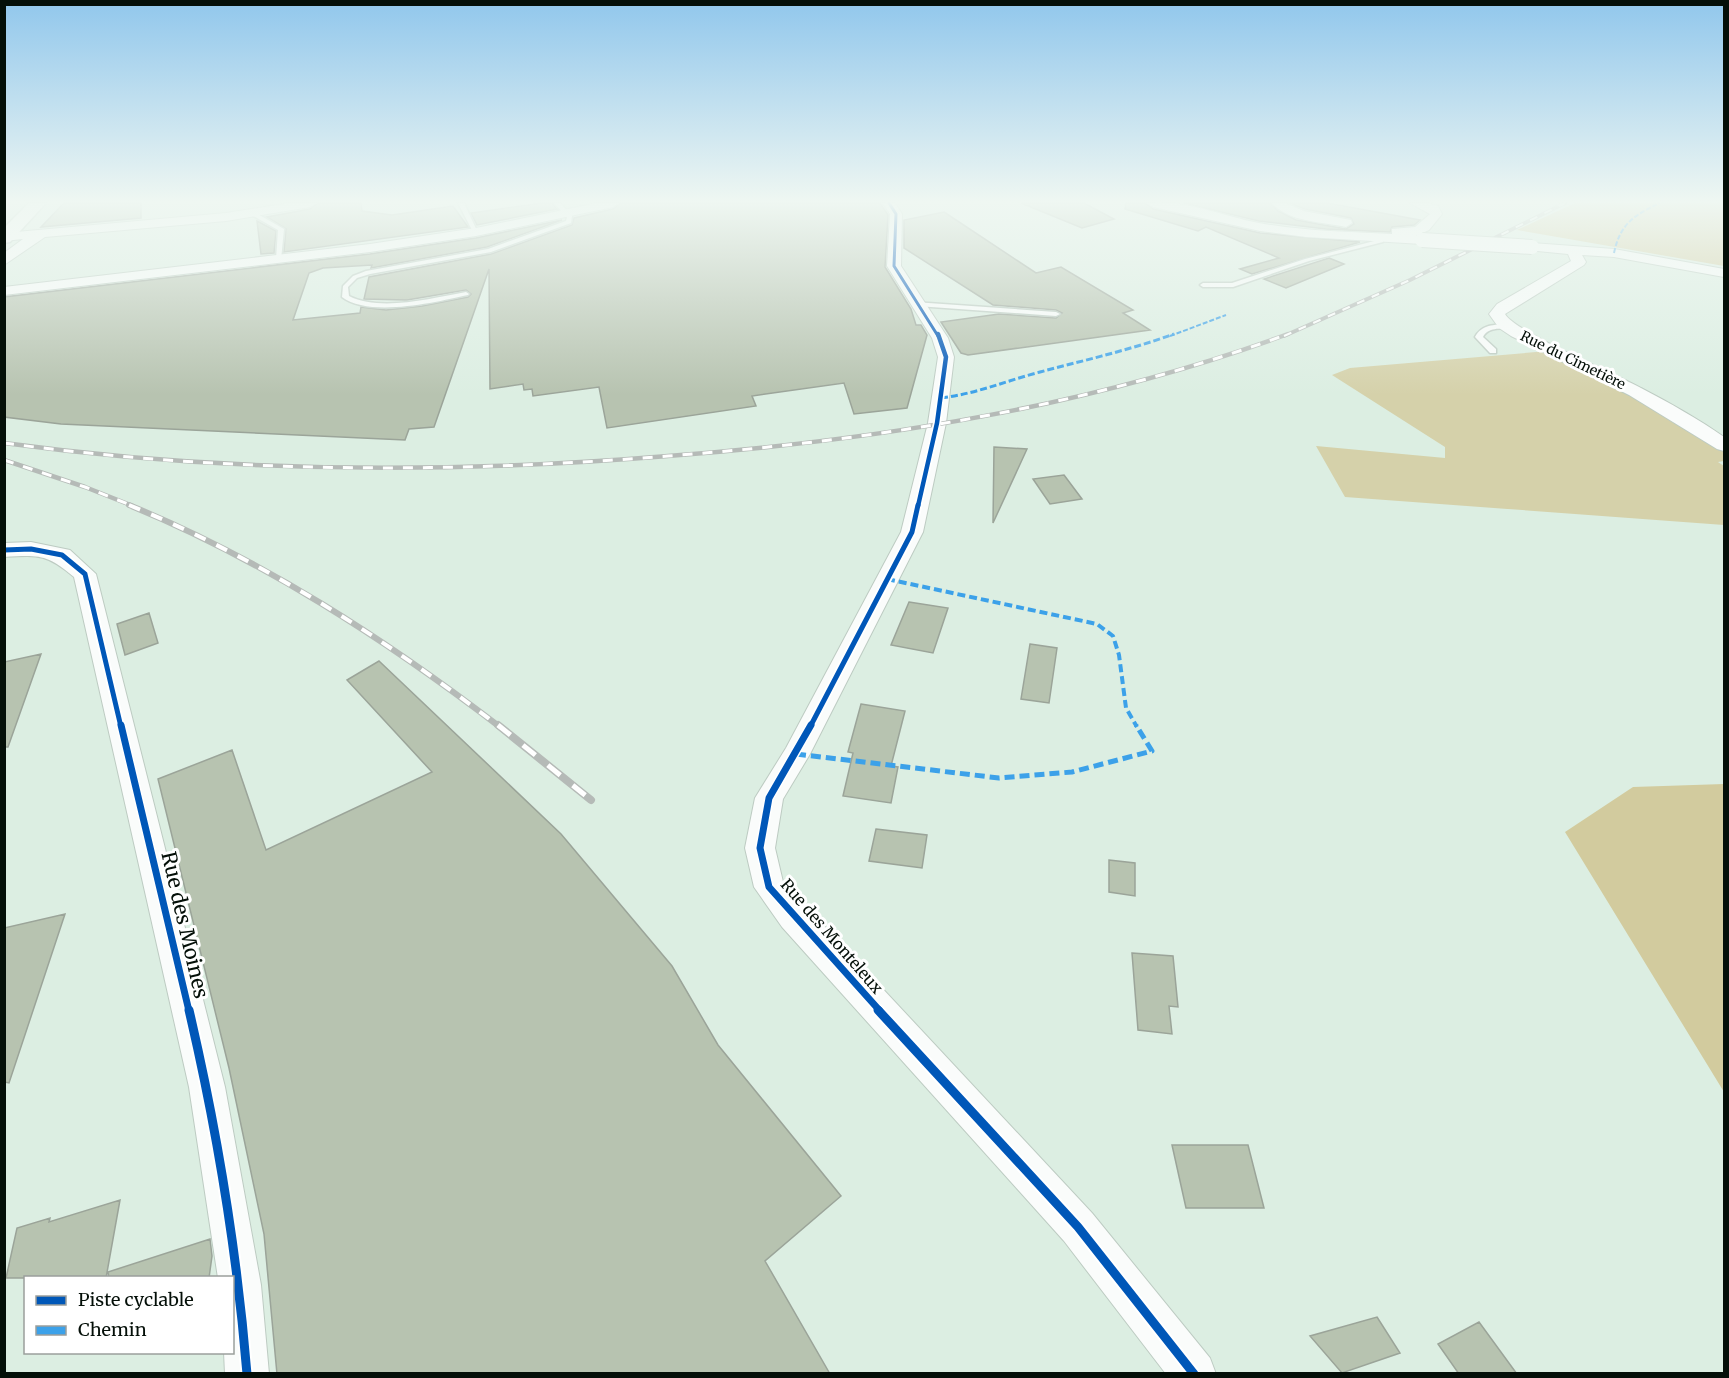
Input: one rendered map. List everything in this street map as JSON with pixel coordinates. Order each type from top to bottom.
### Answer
[{"type":"street","points":[[4,291],[214,267]]},
{"type":"street","name":"Rue des Monteleux","points":[[895,267],[940,338],[946,357],[938,423],[912,532],[796,754],[769,798],[760,848],[769,886],[801,926],[1078,1227],[1194,1374]]},
{"type":"street","points":[[1693,267],[1725,273]]},
{"type":"street","name":"Rue du Cimetière","points":[[1565,268],[1499,309],[1499,319],[1507,326],[1658,401],[1725,445]]},
{"type":"street","name":"Rue des Moines","points":[[4,550],[31,549],[63,555],[85,574],[207,1087],[240,1285],[246,1374]]},
{"type":"lane","points":[[395,267],[368,272],[355,277],[345,287],[346,297],[350,301],[373,304],[466,294]]},
{"type":"lane","points":[[1203,285],[1233,285],[1285,267]]},
{"type":"lane","points":[[917,304],[1056,314]]},
{"type":"lane","points":[[1493,351],[1479,337],[1482,331],[1491,327],[1507,326]]},
{"type":"shaded area","points":[[1548,351],[1679,416],[1724,450],[1724,461],[1718,462],[1724,466],[1724,525],[1345,497],[1316,446],[1445,458],[1445,447],[1332,375],[1350,368]]},
{"type":"shaded area","points":[[1724,784],[1724,1092],[1565,832],[1633,787]]},
{"type":"building","points":[[257,267],[334,267],[323,268],[309,273],[293,320],[360,313],[361,307],[386,310],[422,306],[468,297],[471,294],[466,290],[407,300],[364,299],[369,277],[420,267],[885,267],[911,309],[916,325],[921,325],[927,335],[907,408],[854,414],[844,383],[752,396],[756,406],[607,428],[599,387],[533,396],[532,389],[524,390],[523,384],[490,389],[489,269],[434,427],[409,429],[405,440],[61,424],[4,417],[4,297]]},
{"type":"building","points":[[934,267],[1027,267],[1036,273],[1062,267],[1133,310],[1123,313],[1150,330],[968,355],[961,353],[941,322],[999,314],[1056,318],[1062,313],[1056,310],[993,305]]},
{"type":"building","points":[[1246,267],[1275,267],[1252,274],[1240,269]]},
{"type":"building","points":[[1300,267],[1336,267],[1286,288],[1264,279]]},
{"type":"building","points":[[994,447],[1027,449],[993,523]]},
{"type":"building","points":[[1064,475],[1082,499],[1050,504],[1033,479]]},
{"type":"building","points":[[909,602],[948,608],[933,653],[891,645]]},
{"type":"building","points":[[149,613],[158,643],[125,655],[117,624]]},
{"type":"building","points":[[1030,644],[1057,648],[1049,703],[1021,699]]},
{"type":"building","points":[[41,654],[8,747],[4,747],[4,662]]},
{"type":"building","points":[[379,661],[561,834],[672,966],[718,1045],[841,1196],[765,1261],[830,1374],[277,1374],[264,1234],[229,1068],[158,779],[232,750],[266,850],[432,772],[347,680]]},
{"type":"building","points":[[861,704],[905,711],[891,766],[898,767],[891,803],[843,796],[853,753],[848,752]]},
{"type":"building","points":[[876,829],[927,835],[922,868],[869,861]]},
{"type":"building","points":[[1109,860],[1135,863],[1135,896],[1109,892]]},
{"type":"building","points":[[65,914],[9,1083],[4,1082],[4,928]]},
{"type":"building","points":[[1132,953],[1173,956],[1178,1007],[1169,1006],[1172,1034],[1138,1030]]},
{"type":"building","points":[[1172,1145],[1248,1145],[1264,1208],[1186,1208]]},
{"type":"building","points":[[120,1200],[106,1276],[6,1278],[17,1228],[50,1218],[49,1222]]},
{"type":"building","points":[[210,1239],[212,1256],[209,1276],[109,1276],[108,1272]]},
{"type":"building","points":[[1377,1317],[1400,1353],[1342,1373],[1310,1336]]},
{"type":"building","points":[[1479,1322],[1517,1374],[1459,1374],[1438,1344]]},
{"type":"railway","points":[[1284,336],[1436,267]]},
{"type":"railway","points":[[4,443],[170,460],[336,467],[502,466],[668,456],[826,440],[904,430],[983,416],[1137,382],[1213,360],[1288,334]]},
{"type":"railway","points":[[4,460],[133,506]]},
{"type":"railway","points":[[129,505],[227,551],[322,604],[457,694],[500,727]]},
{"type":"railway","points":[[498,725],[591,800]]},
{"type":"marked path","points":[[941,398],[965,395],[1039,372],[1133,349],[1226,315]]},
{"type":"marked path","points":[[796,754],[856,759],[999,778],[1072,772],[1152,751],[1126,708],[1119,655],[1113,636],[1097,624],[887,579]]},
{"type":"cycle path","points":[[895,267],[940,338],[946,357],[937,423],[912,532],[796,754],[769,798],[760,848],[769,887],[793,917],[1078,1227],[1194,1374]]},
{"type":"cycle path","points":[[4,550],[31,549],[62,555],[85,574],[207,1087],[240,1285],[247,1374]]}]
